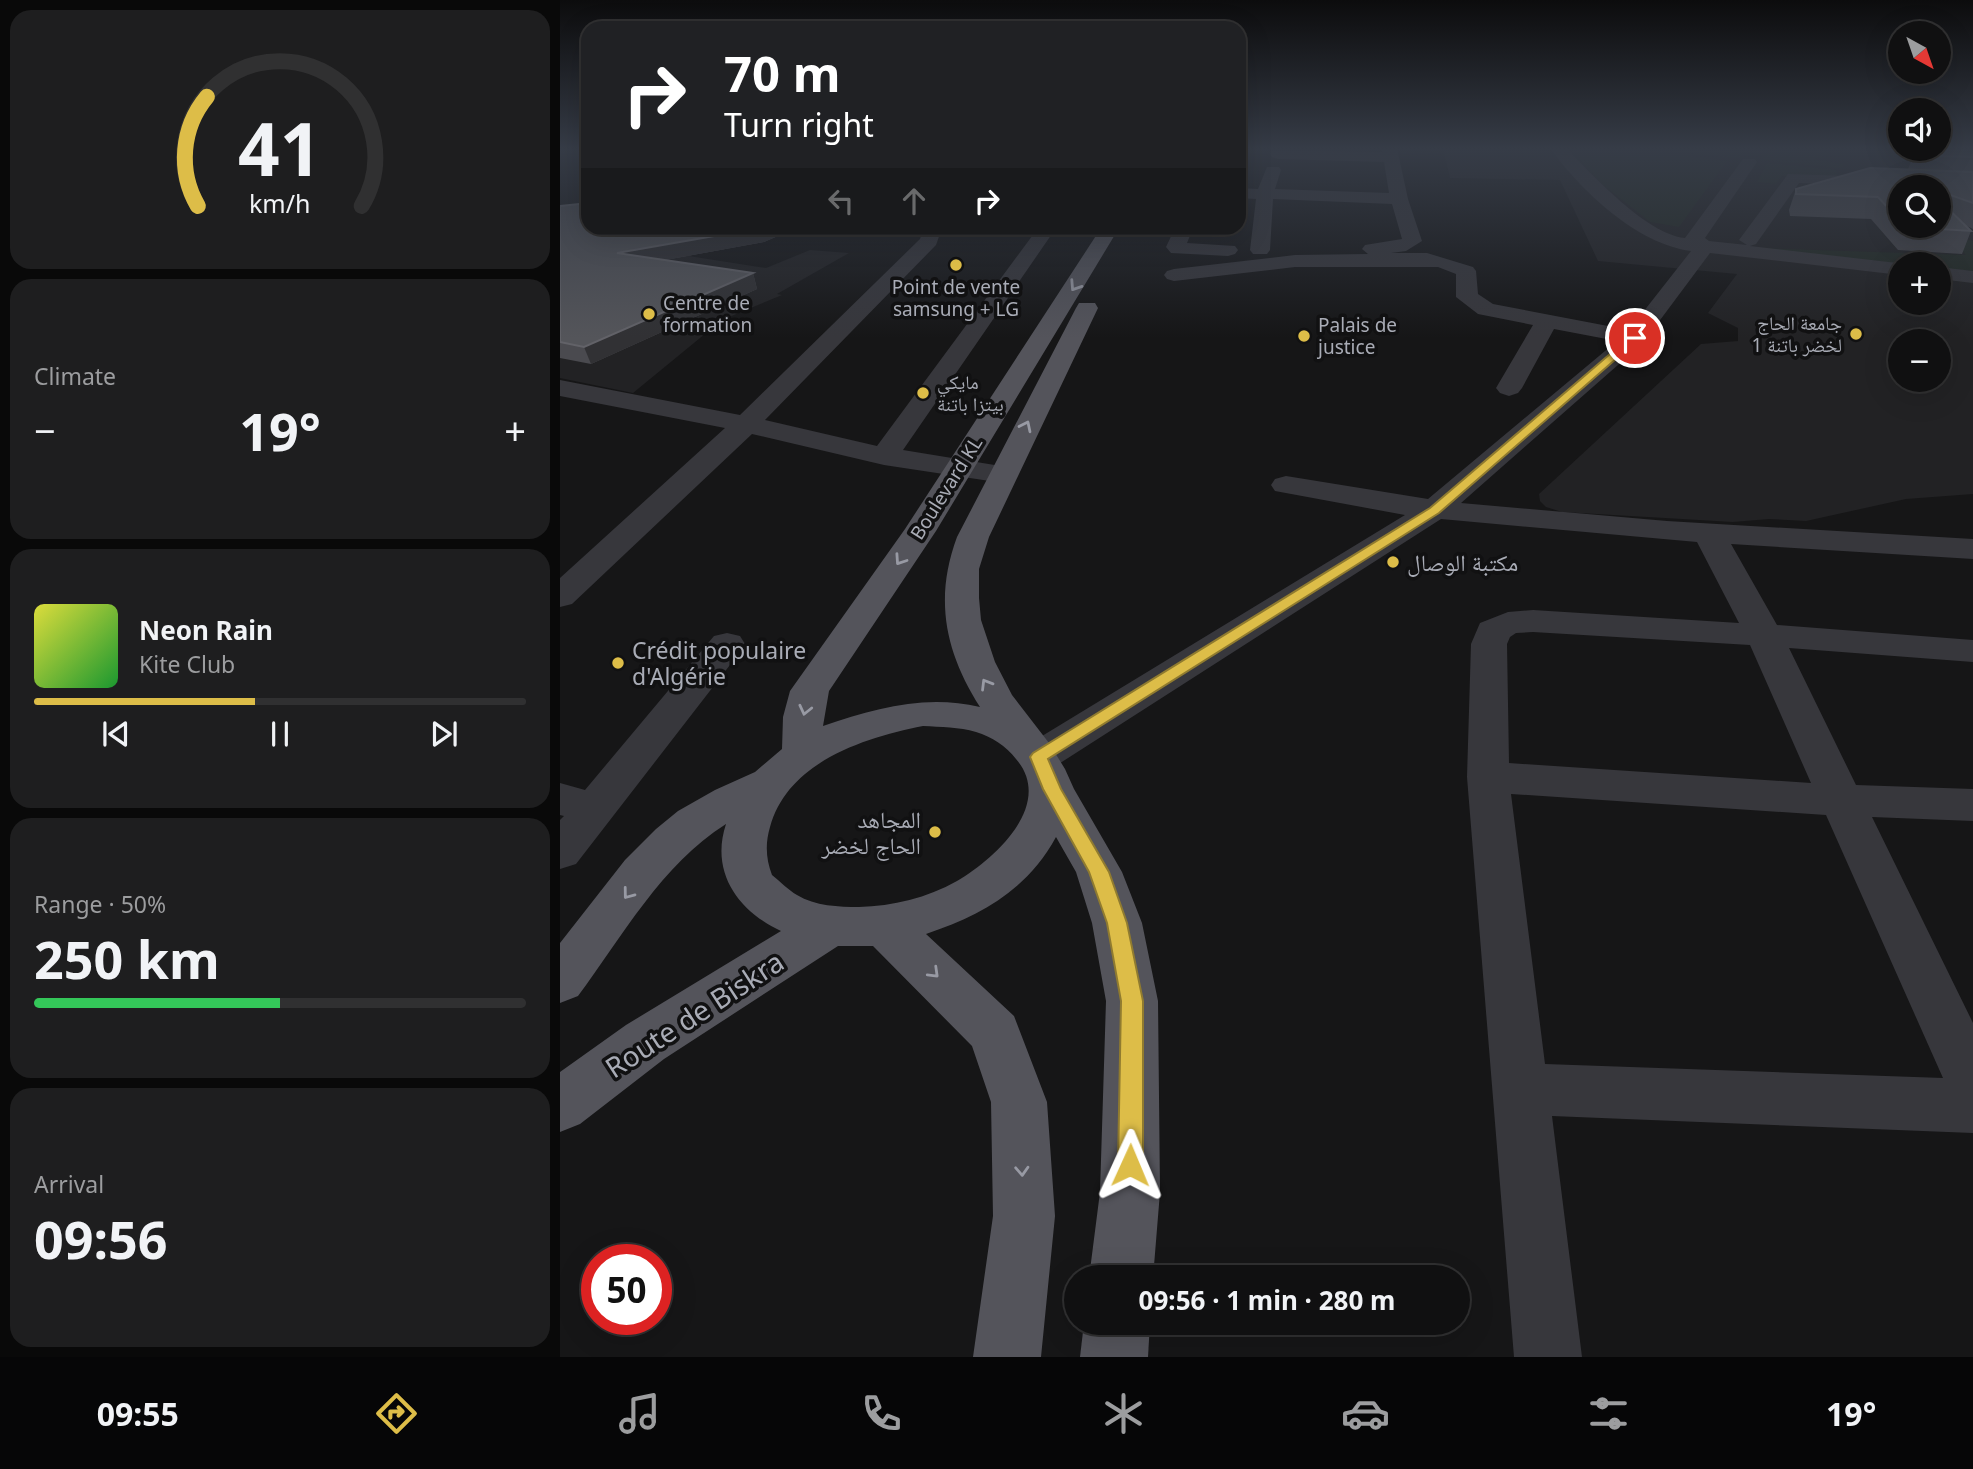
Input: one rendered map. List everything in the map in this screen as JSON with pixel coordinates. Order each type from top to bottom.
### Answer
[{"type":"main road","name":"Boulevard KL","points":[[786,768],[810,691],[920,531],[957,468],[1106,235]]},
{"type":"main road","name":"Boulevard KL","points":[[1122,1265],[1130,1192],[1132,1001],[1117,923],[1099,872],[1038,762],[974,664],[962,620],[962,572],[972,537],[1124,235]]},
{"type":"main road","points":[[560,981],[671,842],[734,797],[841,733],[882,719],[923,713],[962,714],[997,724],[1038,762],[1042,826],[1019,859],[984,889],[938,912],[885,926],[830,926],[784,912],[754,887],[742,854],[747,817],[786,768]]},
{"type":"main road","name":"Route de Biskra","points":[[560,1105],[645,1042],[830,926]]},
{"type":"main road","points":[[885,926],[995,1033],[1019,1102],[1024,1216],[1007,1357]]},
{"type":"main road","points":[[1114,1357],[1116,1335]]},
{"type":"street","points":[[1260,250],[1268,211]]},
{"type":"street","points":[[1181,235],[1176,247],[1178,249],[1385,249],[1412,241],[1403,211]]},
{"type":"street","points":[[1620,211],[1652,233],[1675,243],[1756,240],[1774,211]]},
{"type":"street","points":[[1038,762],[1434,510],[1635,338],[1719,211]]},
{"type":"street","points":[[560,597],[746,424],[929,241],[931,235]]},
{"type":"street","points":[[884,456],[1042,235]]},
{"type":"street","points":[[1699,243],[1888,267]]},
{"type":"street","points":[[1174,275],[1295,261],[1427,259],[1466,271],[1467,297],[1486,309],[1635,338]]},
{"type":"street","points":[[1951,274],[1973,277]]},
{"type":"street","points":[[1509,388],[1546,322]]},
{"type":"street","points":[[560,388],[746,424],[884,456],[1003,474]]},
{"type":"street","points":[[1286,485],[1357,500],[1434,510],[1709,535],[1973,549]]},
{"type":"street","points":[[1709,535],[1764,635],[1973,1082]]},
{"type":"street","points":[[1548,1357],[1488,776],[1489,644],[1493,631],[1508,623],[1533,621],[1764,635],[1973,652]]},
{"type":"street","points":[[560,852],[578,804],[727,644]]},
{"type":"street","points":[[1488,776],[1839,800],[1973,805]]},
{"type":"street","points":[[1519,1089],[1973,1106]]},
{"type":"shaded area","name":"جامعة الحاج لخضر باتنة 1","points":[[1575,211],[1888,211],[1888,238],[1951,238],[1951,211],[1973,211],[1973,494],[1906,499],[1806,521],[1769,519],[1733,522],[1562,512],[1546,507],[1540,501],[1539,494],[1701,344],[1738,341],[1738,328],[1708,313],[1737,274],[1598,261]]},
{"type":"shaded area","points":[[1637,211],[1690,211],[1679,227],[1650,222]]},
{"type":"shaded area","name":"Centre de formation","points":[[560,236],[766,268],[810,250],[849,253],[777,294],[782,295],[722,320],[633,393],[560,378]]},
{"type":"shaded area","points":[[1951,237],[1973,241],[1973,271],[1951,269],[1951,255],[1966,255]]},
{"type":"shaded area","points":[[1755,248],[1888,252],[1888,262]]},
{"type":"building","points":[[560,211],[581,211],[581,235],[720,235],[617,253],[753,273],[584,347],[560,342]]},
{"type":"building","points":[[1951,212],[1971,231],[1951,230]]},
{"type":"place","name":"Point de vente samsung + LG","points":[[956,265]]},
{"type":"place","name":"Centre de formation","points":[[649,314]]},
{"type":"place","name":"جامعة الحاج لخضر باتنة 1","points":[[1856,334]]},
{"type":"place","name":"Palais de justice","points":[[1304,336]]},
{"type":"place","name":"مايكي بيتزا باتنة","points":[[923,393]]},
{"type":"place","name":"مكتبة الوصال","points":[[1393,562]]},
{"type":"place","name":"Crédit populaire d'Algérie","points":[[618,663]]},
{"type":"place","name":"المجاهد الحاج لخضر","points":[[935,832]]},
{"type":"route","points":[[1130,1165],[1132,1001],[1117,923],[1099,872],[1052,789],[1039,757],[1434,510],[1635,338]]}]
